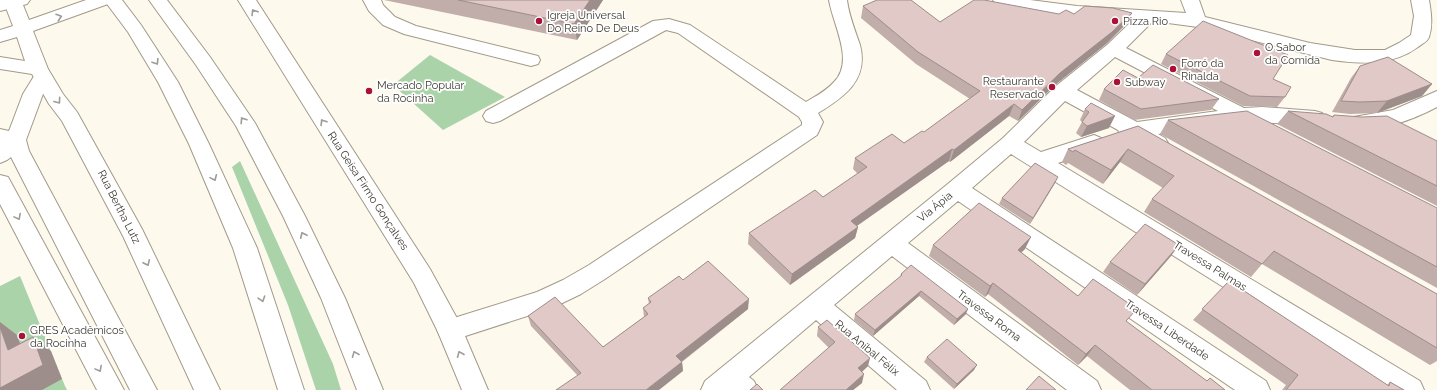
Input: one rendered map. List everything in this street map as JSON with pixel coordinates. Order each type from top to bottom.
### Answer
[{"type":"main road","points":[[0,36],[77,11],[102,0]]},
{"type":"main road","points":[[112,0],[135,29],[168,82],[199,144],[245,248],[292,390]]},
{"type":"main road","name":"Rua Geísa Firmo Gonçalves","points":[[247,0],[418,270],[450,330],[475,390]]},
{"type":"main road","points":[[372,0],[375,7],[389,21],[410,30],[531,60]]},
{"type":"main road","points":[[806,112],[836,92],[852,73],[853,58],[838,0]]},
{"type":"main road","points":[[1002,0],[1071,12],[1197,20],[1316,50],[1347,55],[1377,57],[1390,55],[1405,49],[1420,37],[1423,16],[1420,0]]},
{"type":"main road","points":[[1190,0],[1197,20]]},
{"type":"main road","name":"Rua Bertha Lutz","points":[[11,2],[40,74],[70,117],[134,235],[207,390]]},
{"type":"main road","points":[[162,5],[203,61],[245,123],[294,216],[333,298],[370,390]]},
{"type":"main road","name":"Via Ápia","points":[[730,386],[816,305],[957,189],[1010,143],[1063,91],[1114,49],[1148,16]]},
{"type":"main road","points":[[450,330],[543,301],[598,272],[810,130],[813,125],[813,119],[806,112],[684,29],[675,25],[666,24],[659,25],[493,116]]},
{"type":"main road","points":[[1420,37],[1437,44]]},
{"type":"main road","points":[[1114,49],[1277,133]]},
{"type":"main road","points":[[1377,57],[1395,69]]},
{"type":"main road","points":[[0,63],[40,74],[33,94],[5,144],[18,151],[144,390]]},
{"type":"main road","points":[[1063,91],[1174,153]]},
{"type":"main road","points":[[1040,161],[1133,129],[1242,115],[1269,114],[1339,120],[1378,121],[1406,112],[1432,92]]},
{"type":"main road","points":[[1378,121],[1402,135]]},
{"type":"main road","name":"Travessa Palmas","points":[[1010,143],[1410,390]]},
{"type":"main road","points":[[0,183],[111,390]]},
{"type":"main road","name":"Travessa Liberdade","points":[[957,189],[1257,390]]},
{"type":"main road","name":"Travessa Roma","points":[[891,243],[1088,390]]},
{"type":"main road","name":"Rua Aníbal Félix","points":[[816,305],[918,390]]},
{"type":"green space","points":[[430,55],[505,97],[443,130],[393,85]]},
{"type":"green space","points":[[240,161],[333,364],[341,390],[316,390],[288,305],[232,167]]},
{"type":"green space","name":"GRES Acadêmicos da Rocinha","points":[[20,276],[67,390],[0,390],[0,286]]},
{"type":"building","points":[[458,0],[590,0],[574,24]]},
{"type":"building","points":[[877,0],[911,0],[940,22],[974,0],[984,0],[1059,14],[1066,10],[1074,14],[1085,6],[1113,8],[1132,13],[1112,32],[1060,73],[1022,110],[1014,104],[954,150],[952,149],[851,221],[858,227],[792,274],[749,233],[815,190],[823,197],[867,167],[855,158],[892,134],[904,143],[922,131],[924,132],[980,91],[918,52],[863,6]]},
{"type":"building","points":[[1203,21],[1288,55],[1273,79],[1291,87],[1285,97],[1250,96],[1166,54]]},
{"type":"building","points":[[1388,57],[1432,84],[1387,101],[1341,101],[1360,66]]},
{"type":"building","points":[[1153,65],[1219,99],[1141,109],[1104,89],[1123,70],[1138,78]]},
{"type":"building","points":[[1091,103],[1115,116],[1087,126],[1082,122],[1089,112],[1085,109]]},
{"type":"building","points":[[1247,111],[1437,208],[1437,267],[1168,120]]},
{"type":"building","points":[[1288,111],[1326,114],[1333,117],[1334,115],[1362,117],[1387,116],[1437,141],[1437,186]]},
{"type":"building","points":[[1138,126],[1437,294],[1437,348],[1274,251],[1262,264],[1152,199],[1174,176],[1128,149],[1111,170],[1075,150],[1073,152],[1068,149]]},
{"type":"building","points":[[1035,163],[1058,177],[1033,218],[1002,198]]},
{"type":"building","points":[[979,203],[1031,237],[1018,250],[1078,296],[1093,279],[1137,309],[1126,321],[1207,381],[1210,378],[1225,390],[1152,390],[1095,345],[1086,354],[993,283],[990,286],[933,245]]},
{"type":"building","points":[[1145,224],[1179,245],[1145,284],[1110,262]]},
{"type":"building","points":[[708,261],[749,299],[676,356],[682,362],[646,390],[556,390],[581,373],[528,316],[555,297],[603,347],[648,314],[643,308],[651,302],[648,298],[679,276],[683,280]]},
{"type":"building","points":[[911,265],[968,309],[957,319],[921,291],[875,330],[855,314],[902,275],[901,274]]},
{"type":"building","points":[[1229,281],[1389,386],[1390,382],[1404,390],[1286,390],[1298,375],[1202,309]]},
{"type":"building","points":[[827,320],[870,358],[858,368],[864,374],[846,390],[780,390],[835,342],[818,327]]},
{"type":"building","points":[[0,327],[8,350],[33,337],[43,365],[0,388]]},
{"type":"building","points":[[947,339],[977,365],[957,384],[927,357]]},
{"type":"building","points":[[1039,376],[1056,390],[1026,390]]},
{"type":"building","points":[[757,384],[763,390],[750,390]]},
{"type":"place","name":"Igreja Universal Do Reino De Deus","points":[[539,21]]},
{"type":"place","name":"Pizza Rio","points":[[1115,21]]},
{"type":"place","name":"O Sabor da Comida","points":[[1257,53]]},
{"type":"place","name":"Forró da Rinalda","points":[[1173,69]]},
{"type":"place","name":"Subway","points":[[1117,82]]},
{"type":"place","name":"Restaurante Reservado","points":[[1052,87]]},
{"type":"place","name":"Mercado Popular da Rocinha","points":[[369,91]]},
{"type":"place","name":"GRES Acadêmicos da Rocinha","points":[[22,336]]}]
